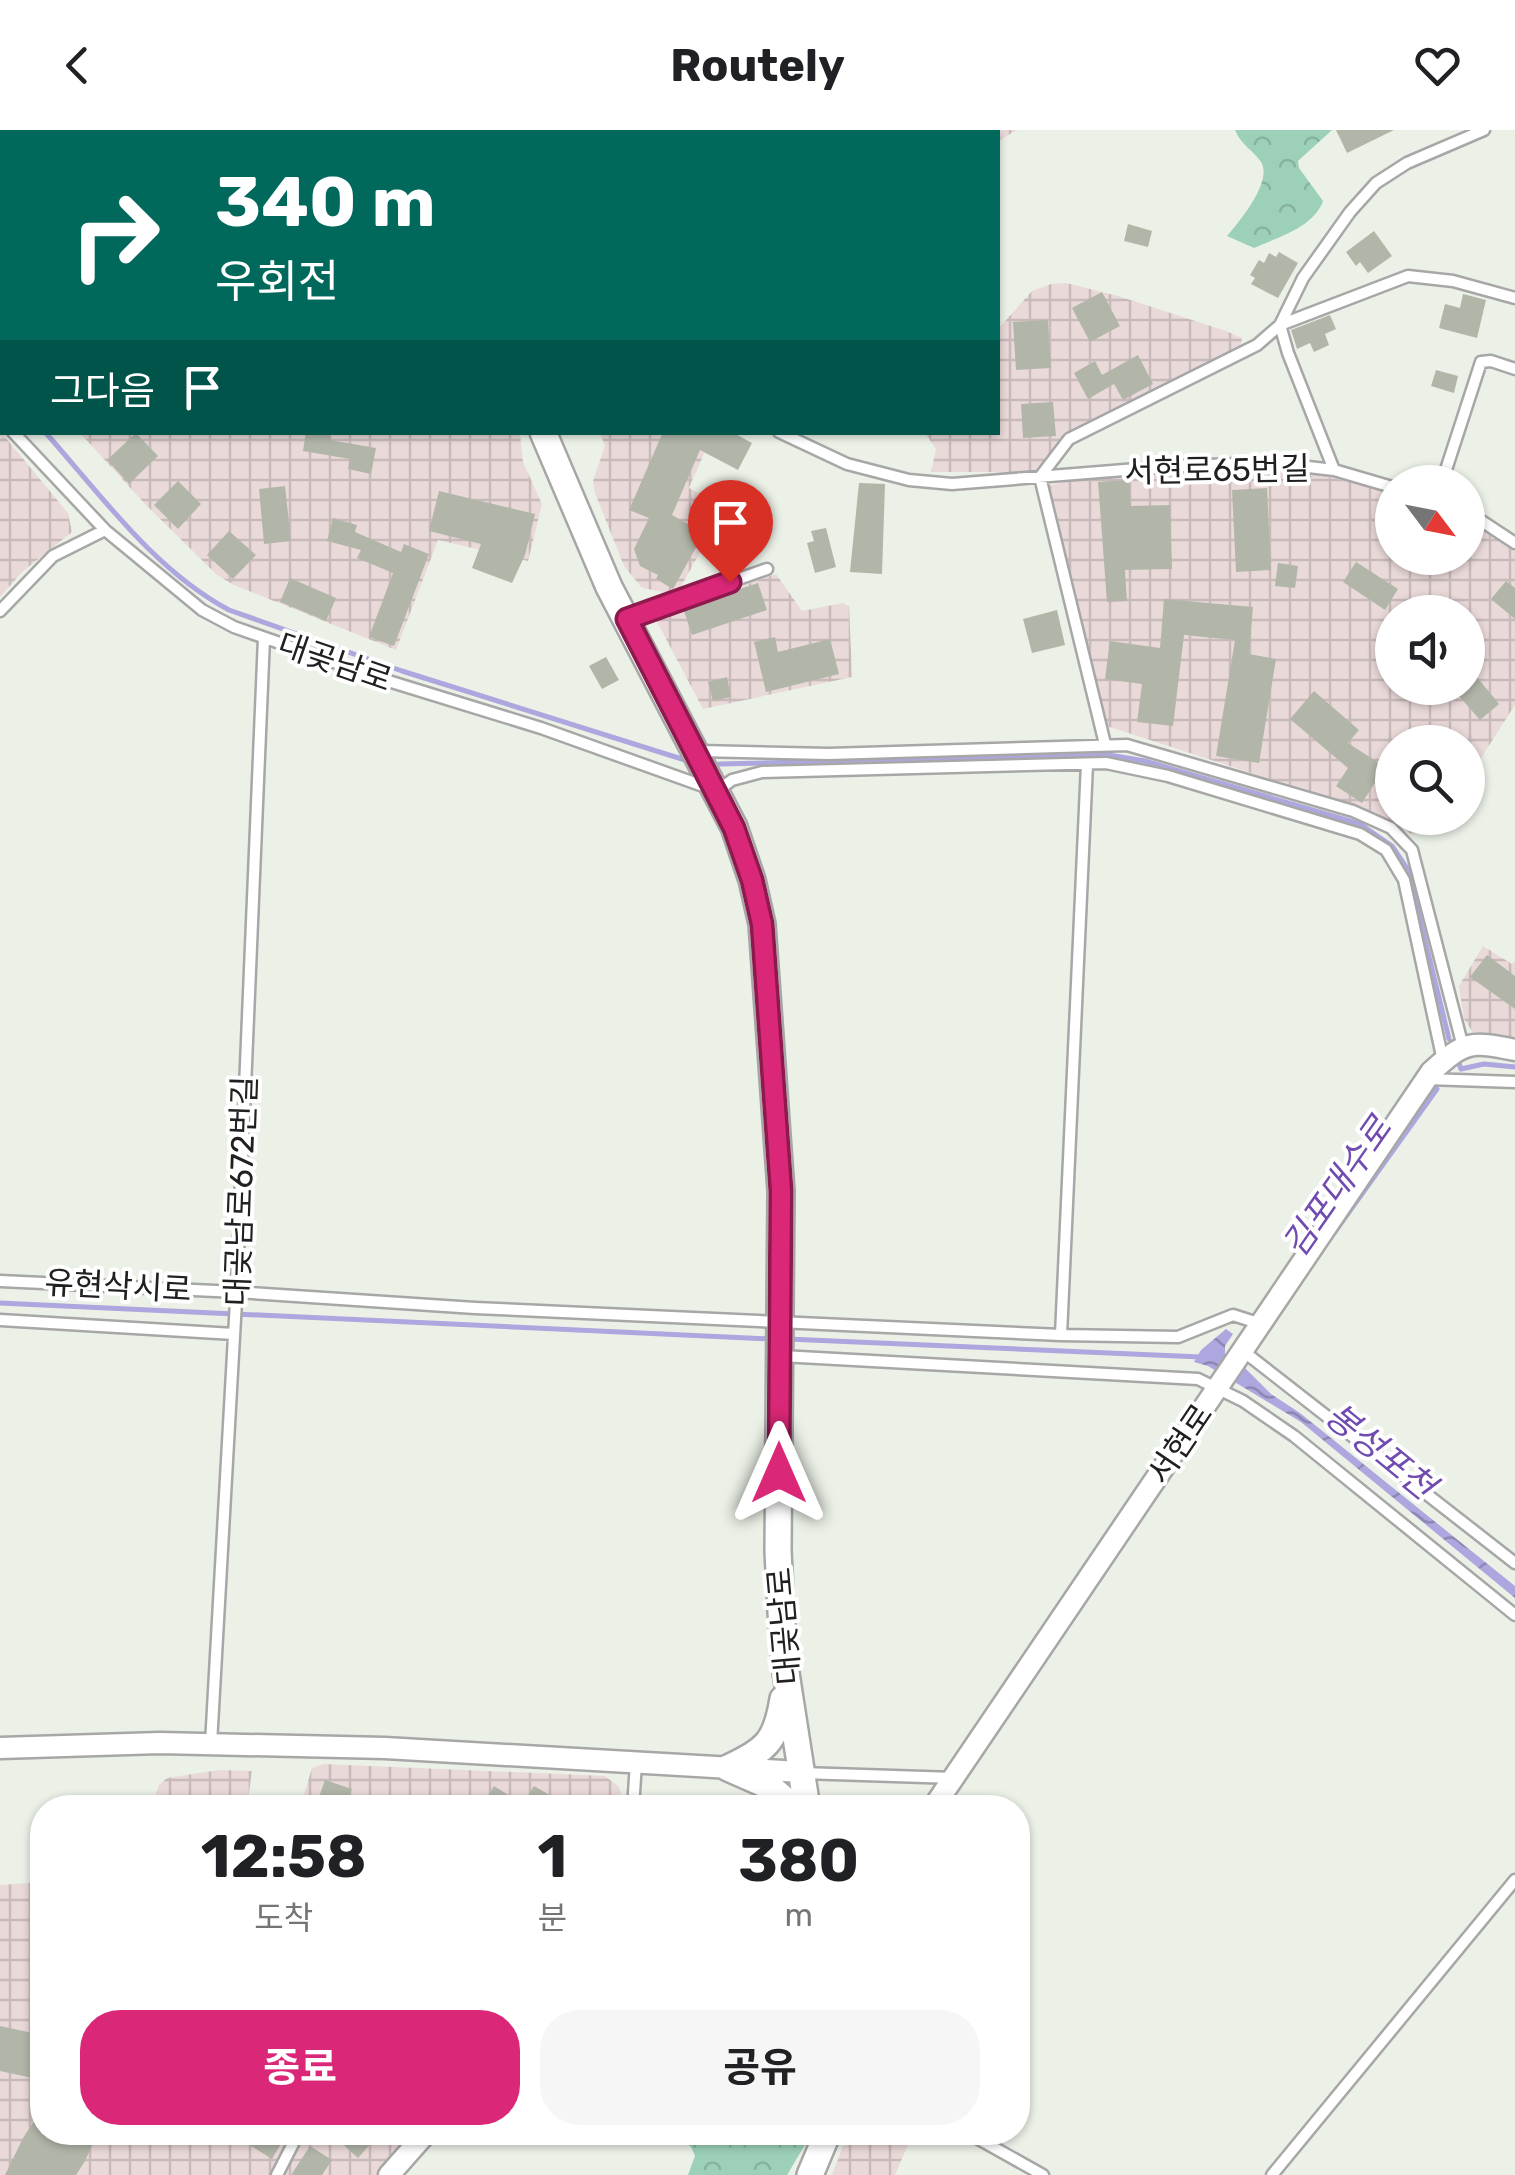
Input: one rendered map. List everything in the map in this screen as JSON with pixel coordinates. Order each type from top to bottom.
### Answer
[{"type":"street","name":"대곶남로","points":[[544,435],[585,534],[716,791],[746,862],[762,924],[781,1191],[778,1552],[786,1673],[805,1795]]},
{"type":"street","points":[[1464,1046],[1492,1045],[1515,1050]]},
{"type":"street","name":"서현로","points":[[943,1795],[1426,1079],[1464,1046]]},
{"type":"street","points":[[728,1768],[760,1751],[772,1739],[778,1726],[786,1673]]},
{"type":"street","points":[[0,1748],[212,1744],[386,1748],[801,1772]]},
{"type":"street","points":[[728,1768],[769,1786],[779,1795]]},
{"type":"street","points":[[389,2175],[416,2145]]},
{"type":"street","points":[[810,2175],[823,2145]]},
{"type":"lane","name":"서현로65번길","points":[[1280,325],[1303,278],[1376,183],[1407,164],[1484,130]]},
{"type":"lane","name":"서현로65번길","points":[[1040,477],[1069,438],[1242,354],[1280,325],[1319,308],[1362,296],[1408,276],[1453,281],[1515,298]]},
{"type":"lane","points":[[1280,325],[1334,470]]},
{"type":"lane","points":[[1448,465],[1481,362],[1491,361],[1515,370]]},
{"type":"lane","name":"대곶남로","points":[[16,435],[105,530],[202,610],[264,638],[541,728],[716,791]]},
{"type":"lane","name":"서현로65번길","points":[[785,435],[848,464],[909,480],[952,484],[1174,466],[1258,464],[1334,470],[1375,481]]},
{"type":"lane","points":[[1040,477],[1105,744]]},
{"type":"lane","points":[[1485,523],[1515,543]]},
{"type":"lane","points":[[0,610],[53,556],[105,530]]},
{"type":"lane","points":[[627,619],[766,569]]},
{"type":"lane","name":"대곶남로672번길","points":[[212,1744],[235,1330],[264,638]]},
{"type":"lane","points":[[696,751],[829,754],[1105,744],[1151,750],[1379,822],[1402,837],[1412,850],[1464,1046]]},
{"type":"lane","points":[[1061,1335],[1087,764]]},
{"type":"lane","points":[[716,791],[732,780],[762,772],[1127,766],[1360,834],[1386,850],[1404,880],[1443,1061]]},
{"type":"lane","points":[[1426,1079],[1515,1082]]},
{"type":"lane","name":"유현삭시로","points":[[0,1281],[376,1302],[781,1339]]},
{"type":"lane","points":[[781,1339],[1061,1335],[1178,1338],[1233,1316],[1261,1324]]},
{"type":"lane","points":[[0,1320],[235,1330]]},
{"type":"lane","points":[[781,1339],[1185,1376],[1220,1384],[1294,1436],[1515,1615]]},
{"type":"lane","points":[[1242,1351],[1515,1563]]},
{"type":"lane","points":[[635,1795],[636,1763]]},
{"type":"lane","points":[[801,1772],[955,1778]]},
{"type":"lane","points":[[1272,2175],[1515,1880]]},
{"type":"lane","points":[[277,2175],[292,2145]]},
{"type":"lane","points":[[989,2145],[1043,2175]]},
{"type":"shaded area","points":[[1000,130],[1017,130],[1000,140]]},
{"type":"shaded area","points":[[1066,283],[1118,296],[1226,331],[1242,338],[1239,351],[1080,427],[1061,440],[1035,472],[931,472],[936,449],[926,435],[1000,435],[1000,327],[1032,291]]},
{"type":"shaded area","points":[[0,435],[3,435],[68,513],[72,532],[22,572],[0,597]]},
{"type":"shaded area","points":[[82,435],[520,435],[523,462],[542,504],[528,561],[438,540],[396,650],[234,585],[217,575]]},
{"type":"shaded area","points":[[601,435],[712,435],[689,488],[714,501],[720,517],[680,588],[670,593],[642,588],[624,566],[593,481],[605,446]]},
{"type":"shaded area","points":[[1268,470],[1307,472],[1375,488],[1375,575],[1485,575],[1485,530],[1515,550],[1515,705],[1485,752],[1485,725],[1375,725],[1375,813],[1109,727],[1082,640],[1049,486],[1067,481]]},
{"type":"shaded area","points":[[776,574],[802,611],[843,603],[849,606],[852,677],[703,709],[655,618]]},
{"type":"shaded area","points":[[1483,946],[1512,964],[1515,961],[1515,1042],[1474,1034],[1464,1019],[1459,986]]},
{"type":"shaded area","points":[[324,1764],[605,1776],[619,1787],[621,1795],[304,1795],[312,1768]]},
{"type":"shaded area","points":[[219,1770],[252,1771],[249,1795],[155,1795],[167,1778]]},
{"type":"shaded area","points":[[30,1883],[30,2145],[407,2145],[379,2175],[0,2175],[0,1885]]},
{"type":"shaded area","points":[[843,2145],[908,2145],[895,2175],[832,2175]]},
{"type":"green space","points":[[1235,130],[1332,130],[1298,161],[1323,201],[1318,210],[1294,230],[1254,248],[1227,236],[1259,190],[1264,170]]},
{"type":"green space","points":[[805,2145],[787,2175],[688,2175],[695,2156],[691,2147]]},
{"type":"water","points":[[1226,1329],[1233,1334],[1225,1346],[1225,1357],[1243,1366],[1271,1394],[1300,1413],[1515,1586],[1515,1598],[1301,1422],[1208,1366],[1194,1362],[1201,1350]]},
{"type":"building","points":[[1336,130],[1394,130],[1347,153]]},
{"type":"building","points":[[1128,224],[1152,231],[1148,247],[1124,241]]},
{"type":"building","points":[[1374,231],[1392,256],[1368,273],[1360,262],[1356,266],[1346,252]]},
{"type":"building","points":[[1279,252],[1298,263],[1278,298],[1251,284],[1255,278],[1250,275],[1259,260],[1264,263],[1269,253],[1276,257]]},
{"type":"building","points":[[1102,292],[1120,326],[1090,342],[1072,308]]},
{"type":"building","points":[[1463,294],[1486,300],[1477,338],[1439,328],[1445,304],[1460,308]]},
{"type":"building","points":[[1330,315],[1336,329],[1325,334],[1329,345],[1314,352],[1310,343],[1297,349],[1291,330]]},
{"type":"building","points":[[1048,320],[1051,368],[1016,370],[1013,322]]},
{"type":"building","points":[[1138,355],[1153,384],[1123,400],[1114,384],[1088,399],[1074,373],[1095,361],[1102,375]]},
{"type":"building","points":[[1436,370],[1458,376],[1454,393],[1431,386]]},
{"type":"building","points":[[1053,402],[1056,436],[1023,438],[1021,404]]},
{"type":"building","points":[[134,435],[158,456],[129,484],[107,460]]},
{"type":"building","points":[[306,435],[331,435],[330,440],[376,448],[371,474],[348,469],[350,459],[303,451]]},
{"type":"building","points":[[662,435],[737,435],[752,443],[738,470],[700,450],[672,515],[704,533],[673,589],[640,566],[634,549],[649,518],[629,510]]},
{"type":"building","points":[[1129,480],[1131,506],[1170,505],[1172,569],[1125,570],[1127,601],[1107,602],[1098,482]]},
{"type":"building","points":[[178,481],[201,504],[178,529],[154,505]]},
{"type":"building","points":[[859,483],[885,484],[882,574],[850,572]]},
{"type":"building","points":[[285,486],[291,541],[264,544],[259,489]]},
{"type":"building","points":[[1267,488],[1271,570],[1236,572],[1232,490]]},
{"type":"building","points":[[439,491],[535,514],[525,555],[512,583],[472,568],[481,544],[429,531]]},
{"type":"building","points":[[333,518],[357,525],[355,532],[401,552],[404,544],[429,554],[394,646],[369,637],[393,573],[357,558],[361,550],[327,541]]},
{"type":"building","points":[[826,528],[836,567],[815,573],[807,543],[814,541],[811,531]]},
{"type":"building","points":[[229,531],[256,555],[233,579],[207,555]]},
{"type":"building","points":[[1356,562],[1398,589],[1394,595],[1375,595],[1375,603],[1343,582]]},
{"type":"building","points":[[1278,563],[1298,566],[1295,588],[1275,586]]},
{"type":"building","points":[[290,578],[336,598],[326,621],[280,602]]},
{"type":"building","points":[[1506,581],[1515,588],[1515,619],[1491,599]]},
{"type":"building","points":[[758,583],[767,610],[692,635],[683,608]]},
{"type":"building","points":[[1164,599],[1253,607],[1249,654],[1276,659],[1259,763],[1216,756],[1235,640],[1184,635],[1173,726],[1137,722],[1142,684],[1105,679],[1110,641],[1160,648]]},
{"type":"building","points":[[1057,610],[1065,645],[1032,653],[1023,619]]},
{"type":"building","points":[[775,637],[778,652],[830,639],[839,674],[766,692],[754,642]]},
{"type":"building","points":[[606,657],[619,680],[602,689],[589,666]]},
{"type":"building","points":[[727,677],[731,697],[713,701],[708,682]]},
{"type":"building","points":[[1485,687],[1499,704],[1480,720],[1467,705],[1485,705]]},
{"type":"building","points":[[1314,691],[1359,730],[1348,743],[1375,761],[1375,783],[1362,803],[1336,786],[1348,768],[1290,719]]},
{"type":"building","points":[[1487,955],[1515,976],[1515,1009],[1470,977]]},
{"type":"building","points":[[325,1780],[352,1789],[350,1795],[320,1795]]},
{"type":"building","points":[[494,1786],[508,1795],[489,1795]]},
{"type":"building","points":[[534,1786],[550,1795],[528,1795]]},
{"type":"building","points":[[0,2026],[30,2032],[30,2077],[0,2071]]},
{"type":"building","points":[[30,2127],[30,2145],[92,2145],[76,2175],[5,2175]]},
{"type":"building","points":[[250,2145],[280,2145],[272,2159]]},
{"type":"building","points":[[344,2145],[370,2145],[358,2158]]},
{"type":"building","points":[[310,2146],[332,2160],[322,2175],[291,2175]]},
{"type":"waterway","points":[[48,435],[153,553],[229,610],[402,671],[685,760]]},
{"type":"waterway","points":[[719,764],[1109,755],[1145,761],[1360,824],[1392,846],[1408,870],[1449,1039]]},
{"type":"waterway","name":"김포대수로","points":[[1458,1061],[1461,1069],[1484,1064],[1515,1067]]},
{"type":"waterway","name":"김포대수로","points":[[1334,1233],[1437,1089]]},
{"type":"waterway","points":[[0,1303],[771,1339]]},
{"type":"waterway","points":[[787,1339],[1201,1357]]},
{"type":"route","points":[[730,582],[627,619],[734,828],[762,924],[781,1191],[779,1473]]},
{"type":"water label","name":"봉성포천","points":[[1380,1451]]}]
